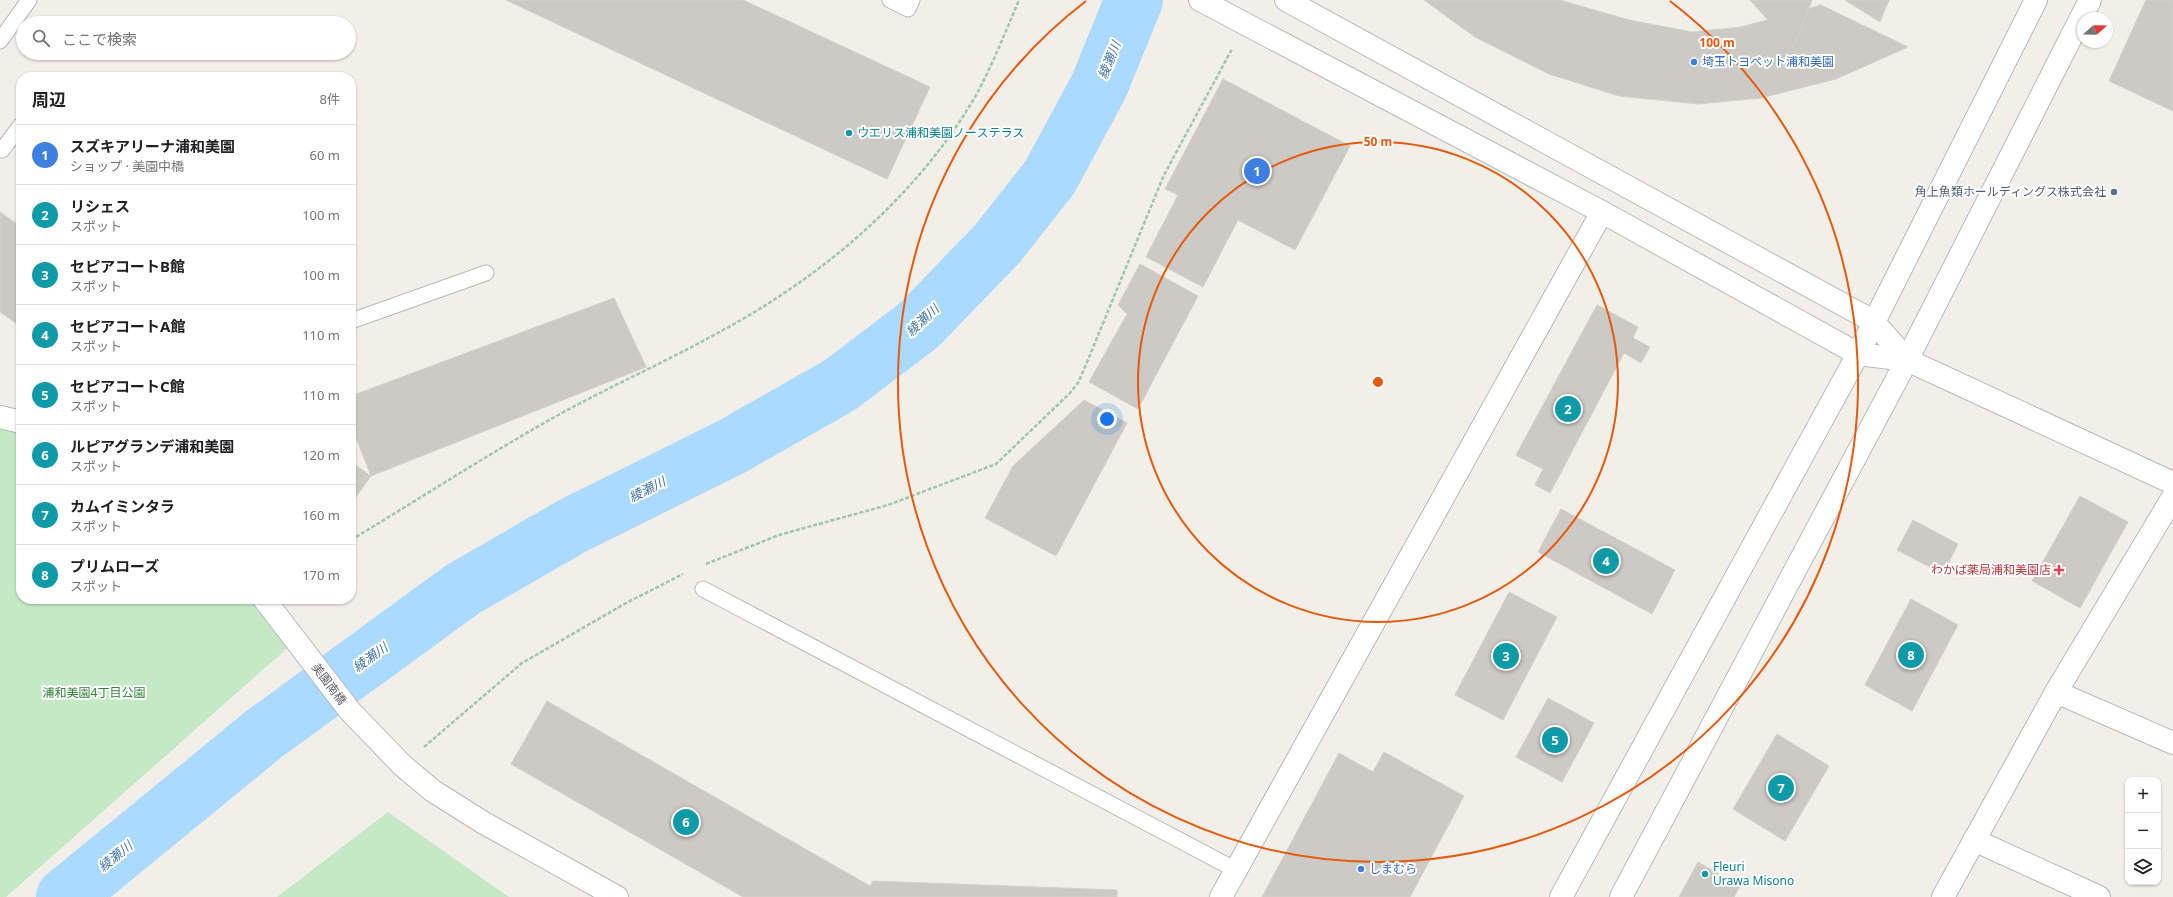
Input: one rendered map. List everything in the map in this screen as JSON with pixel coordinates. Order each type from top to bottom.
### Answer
[{"type":"street","points":[[1200,0],[1602,212],[1858,354],[1907,360],[2173,483]]},
{"type":"street","points":[[1286,0],[1873,321],[1907,360]]},
{"type":"street","points":[[1561,897],[1858,354],[1873,321],[2036,0]]},
{"type":"street","points":[[1621,897],[1907,360],[2090,0]]},
{"type":"street","points":[[1221,897],[1602,212]]},
{"type":"street","points":[[0,417],[16,421]]},
{"type":"street","points":[[1943,897],[2056,692],[2173,497]]},
{"type":"street","name":"美園南橋","points":[[269,604],[350,711],[397,761],[433,790],[589,890],[617,897]]},
{"type":"street","points":[[2056,692],[2173,743]]},
{"type":"street","points":[[1974,840],[2099,897]]},
{"type":"lane","points":[[18,16],[29,0]]},
{"type":"lane","points":[[890,0],[908,9],[912,0]]},
{"type":"lane","points":[[0,41],[16,18]]},
{"type":"lane","points":[[2,150],[16,132]]},
{"type":"lane","points":[[356,319],[486,273]]},
{"type":"lane","points":[[703,589],[1236,870]]},
{"type":"path","points":[[356,537],[499,450],[565,412],[726,328],[788,291],[831,260],[876,221],[916,178],[953,131],[975,96],[1000,46],[1018,0]]},
{"type":"path","points":[[702,566],[779,536],[888,505],[996,464],[1069,394],[1078,383],[1085,367],[1164,175],[1235,43]]},
{"type":"path","points":[[397,761],[522,663],[628,602],[688,571]]},
{"type":"green space","name":"浦和美園4丁目公園","points":[[0,426],[16,429],[16,604],[259,604],[292,644],[6,897],[0,897]]},
{"type":"green space","points":[[388,812],[509,897],[277,897]]},
{"type":"building","name":"ウエリス浦和美園ノーステラス","points":[[506,0],[743,0],[930,87],[887,179]]},
{"type":"building","points":[[1424,0],[1560,0],[1629,20],[1692,32],[1741,27],[1821,5],[1908,47],[1836,79],[1761,98],[1698,104],[1619,96],[1549,74],[1475,37]]},
{"type":"building","points":[[1750,0],[1812,0],[1793,48]]},
{"type":"building","points":[[1845,0],[1889,0],[1880,22]]},
{"type":"building","points":[[2146,0],[2173,0],[2173,111],[2109,81]]},
{"type":"building","points":[[1223,79],[1350,146],[1295,250],[1238,220],[1203,287],[1146,257],[1178,195],[1165,189]]},
{"type":"building","points":[[0,212],[16,223],[16,323],[0,312]]},
{"type":"building","points":[[1140,264],[1198,296],[1138,409],[1089,382],[1127,314],[1118,305]]},
{"type":"building","points":[[614,298],[646,367],[371,476],[356,438],[356,394]]},
{"type":"building","points":[[1597,305],[1638,327],[1633,338],[1650,347],[1641,363],[1624,353],[1550,493],[1535,485],[1543,469],[1516,455]]},
{"type":"building","points":[[1084,400],[1127,423],[1056,556],[985,518],[1013,466]]},
{"type":"building","points":[[356,466],[371,476],[356,497]]},
{"type":"building","points":[[2080,496],[2128,522],[2080,608],[2032,581]]},
{"type":"building","points":[[1561,509],[1675,570],[1652,614],[1538,552]]},
{"type":"building","points":[[1913,520],[1958,544],[1943,574],[1897,550]]},
{"type":"building","points":[[1509,592],[1557,617],[1503,720],[1455,695]]},
{"type":"building","points":[[1911,599],[1958,625],[1912,711],[1865,685]]},
{"type":"building","points":[[1548,698],[1594,723],[1562,782],[1516,757]]},
{"type":"building","points":[[547,701],[870,886],[873,881],[1117,890],[1117,897],[743,897],[511,764]]},
{"type":"building","points":[[1777,734],[1829,766],[1785,841],[1733,809]]},
{"type":"building","points":[[1384,752],[1464,796],[1410,897],[1262,897],[1339,753],[1373,772]]},
{"type":"building","name":"Fleuri Urawa Misono","points":[[1698,862],[1740,886],[1734,897],[1679,897]]},
{"type":"waterway","name":"綾瀬川","points":[[65,897],[264,734],[463,589],[574,525],[731,447],[840,385],[919,325],[998,243],[1050,177],[1099,86],[1134,0]]},
{"type":"place","name":"埼玉トヨペット浦和美園","points":[[1694,62]]},
{"type":"place","name":"ウエリス浦和美園ノーステラス","points":[[849,133]]},
{"type":"place","name":"スズキアリーナ浦和美園","points":[[1257,171]]},
{"type":"place","name":"角上魚類ホールディングス株式会社","points":[[2114,192]]},
{"type":"place","name":"リシェス","points":[[1568,409]]},
{"type":"place","name":"セピアコートA館","points":[[1606,561]]},
{"type":"place","name":"わかば薬局浦和美園店","points":[[2059,570]]},
{"type":"place","name":"プリムローズ","points":[[1911,655]]},
{"type":"place","name":"セピアコートB館","points":[[1506,656]]},
{"type":"place","name":"セピアコートC館","points":[[1555,740]]},
{"type":"place","name":"カムイミンタラ","points":[[1781,788]]},
{"type":"place","name":"ルピアグランデ浦和美園","points":[[686,822]]},
{"type":"place","name":"しまむら","points":[[1361,869]]},
{"type":"place","name":"Fleuri Urawa Misono","points":[[1705,874]]}]
